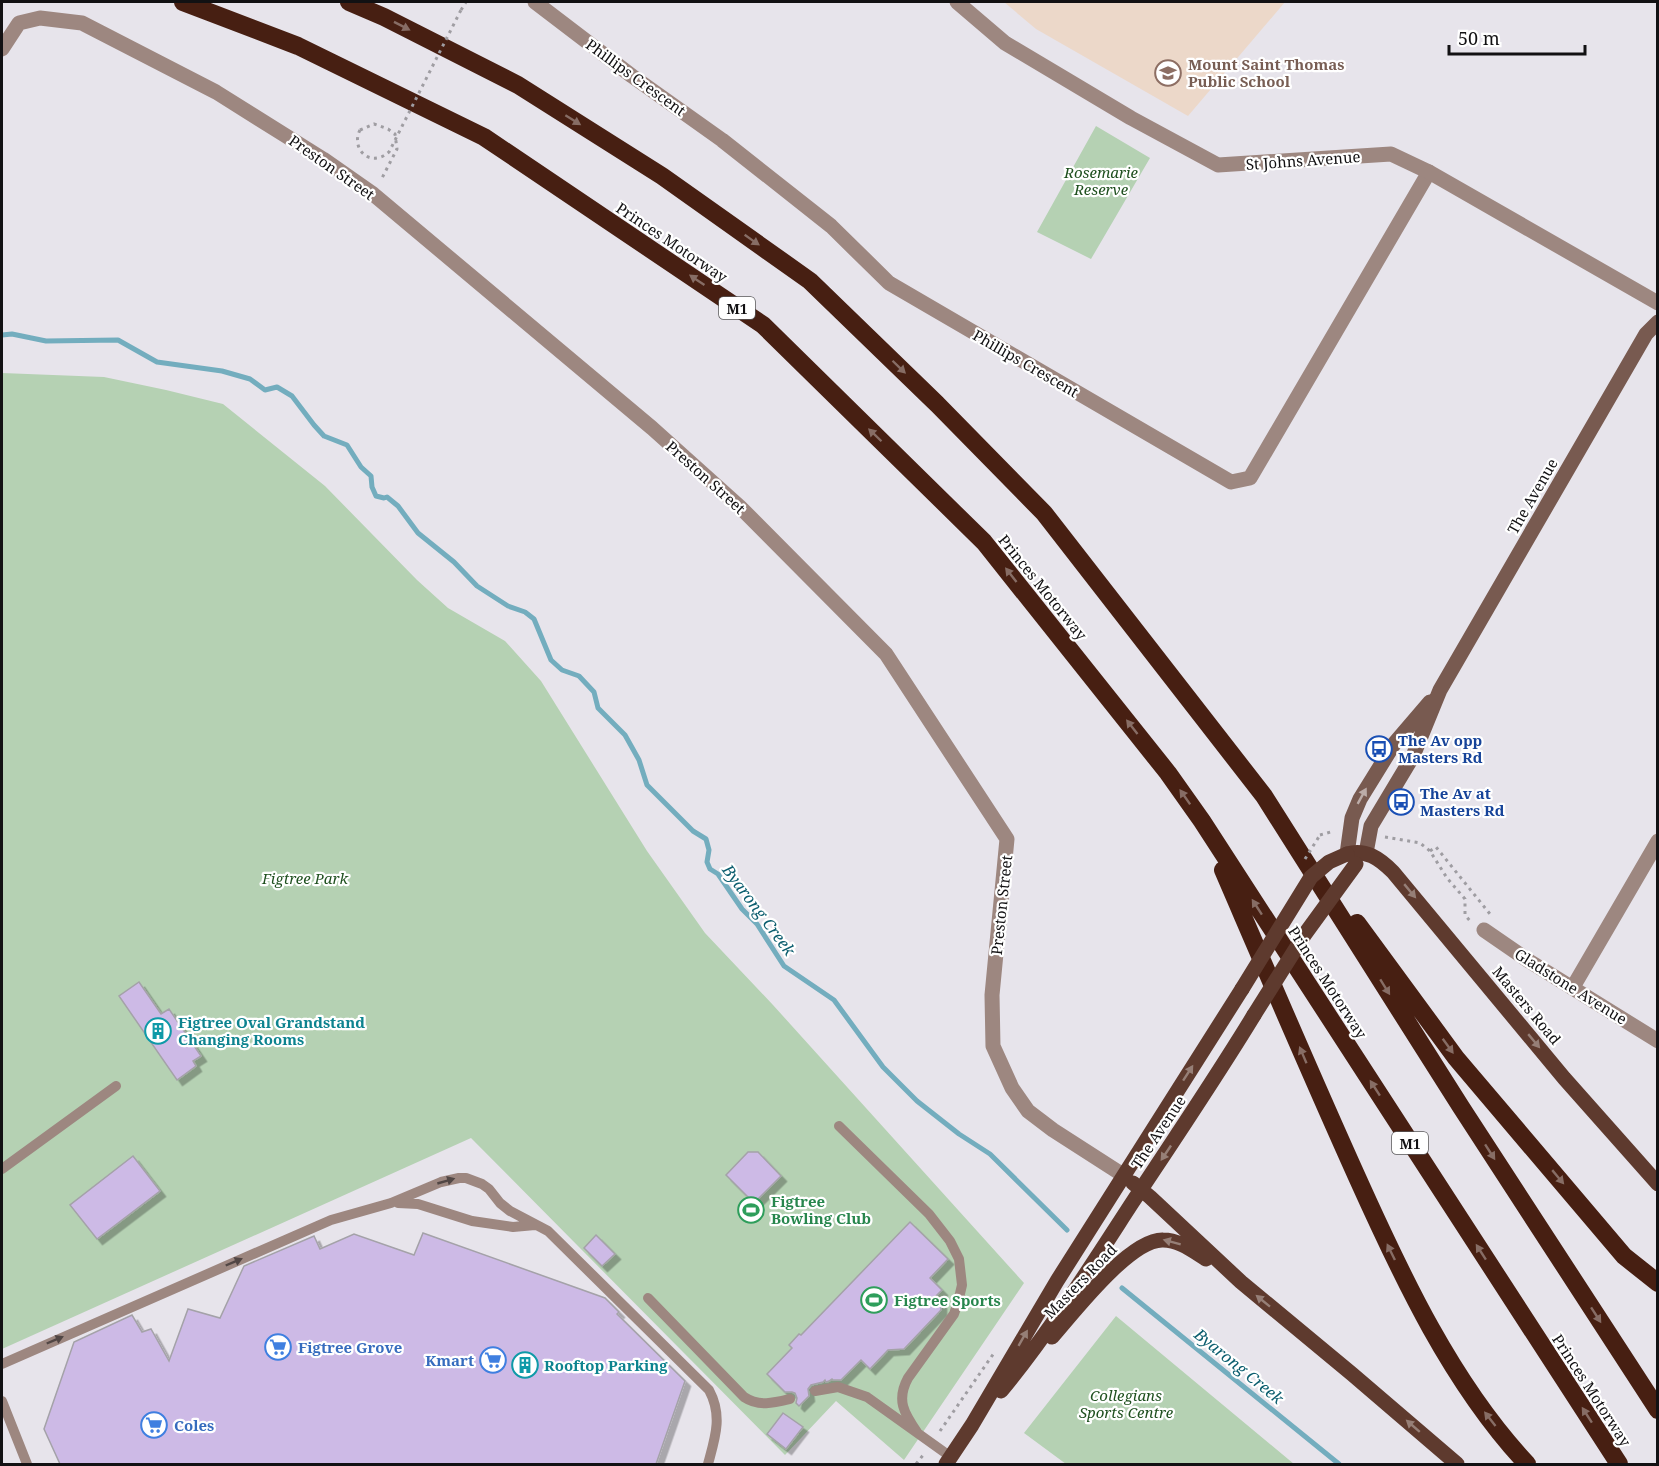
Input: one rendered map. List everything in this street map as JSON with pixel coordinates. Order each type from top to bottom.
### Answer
[{"type":"highway","name":"Princes Motorway","points":[[183,2],[298,46],[484,137],[763,325],[984,542],[1168,773],[1202,821],[1619,1464]]},
{"type":"highway","points":[[349,2],[384,17],[518,85],[662,176],[810,281],[937,404],[1044,513],[1264,796],[1456,1058],[1624,1256],[1658,1283]]},
{"type":"highway","points":[[1264,796],[1455,1097],[1658,1410]]},
{"type":"highway","points":[[1202,821],[1389,1248],[1436,1338],[1482,1408],[1527,1464]]},
{"type":"main road","name":"The Avenue","points":[[972,1425],[1034,1348],[1142,1189],[1316,917],[1413,756],[1440,690],[1646,334],[1658,322]]},
{"type":"main road","name":"The Avenue","points":[[1353,855],[1352,818],[1355,808],[1394,744],[1440,690]]},
{"type":"main road","name":"The Avenue","points":[[948,1461],[972,1425],[1051,1290],[1311,877],[1329,862],[1353,855]]},
{"type":"main road","name":"Masters Road","points":[[1353,855],[1384,863],[1403,883],[1564,1078],[1658,1184]]},
{"type":"main road","name":"Masters Road","points":[[1123,1175],[1142,1189],[1240,1282],[1457,1464]]},
{"type":"main road","name":"Masters Road","points":[[972,1425],[1106,1276],[1139,1248],[1155,1241],[1173,1241],[1240,1282]]},
{"type":"street","name":"Phillips Crescent","points":[[535,2],[632,76],[722,140],[831,226],[889,283],[1231,482],[1250,478],[1429,171]]},
{"type":"street","name":"St Johns Avenue","points":[[957,2],[1005,43],[1131,118],[1218,165],[1391,154],[1429,171],[1658,303]]},
{"type":"street","name":"Preston Street","points":[[2,49],[19,23],[40,18],[82,23],[216,92],[323,159],[372,194],[652,428],[740,507],[886,654],[1007,839],[992,995],[993,1046],[1012,1088],[1028,1111],[1123,1175]]},
{"type":"street","points":[[1573,987],[1658,842]]},
{"type":"street","name":"Gladstone Avenue","points":[[1484,930],[1529,961],[1658,1041]]},
{"type":"lane","points":[[2,1170],[116,1086]]},
{"type":"lane","points":[[839,1126],[929,1214],[950,1241],[959,1259],[962,1285],[954,1314],[903,1388],[904,1412],[917,1432]]},
{"type":"lane","points":[[2,1364],[331,1221],[391,1203],[441,1182],[466,1178],[489,1189],[510,1211],[548,1231],[709,1390],[714,1401],[718,1422],[708,1464]]},
{"type":"lane","points":[[391,1203],[418,1204],[472,1221],[513,1227],[538,1225]]},
{"type":"lane","points":[[648,1298],[744,1397],[754,1402],[768,1404],[790,1399]]},
{"type":"lane","points":[[815,1391],[838,1387],[873,1401],[917,1432],[948,1461]]},
{"type":"lane","points":[[2,1401],[27,1464]]},
{"type":"path","points":[[372,194],[387,171],[397,149],[395,135],[388,129],[374,124],[360,130],[357,146],[363,153],[372,158],[380,158],[389,152],[461,10],[465,2]]},
{"type":"path","points":[[1320,836],[1338,830]]},
{"type":"path","points":[[1378,836],[1420,843],[1430,851],[1447,878],[1465,899],[1465,915],[1472,924],[1484,930]]},
{"type":"path","points":[[1430,851],[1436,847],[1492,916]]},
{"type":"path","points":[[916,1464],[920,1459]]},
{"type":"shaded area","name":"Mount Saint Thomas Public School","points":[[1004,2],[1285,2],[1188,116],[1036,29]]},
{"type":"green space","name":"Rosemarie Reserve","points":[[1096,126],[1150,158],[1091,259],[1037,232]]},
{"type":"green space","name":"Figtree Park","points":[[2,373],[104,377],[223,404],[325,486],[417,580],[448,608],[505,641],[541,681],[647,851],[705,933],[1024,1283],[904,1460],[836,1401],[785,1455],[471,1138],[2,1349]]},
{"type":"green space","name":"Collegians Sports Centre","points":[[1116,1316],[1294,1464],[1066,1464],[1024,1433]]},
{"type":"building","name":"Figtree Oval Grandstand Changing Rooms","points":[[139,982],[161,1014],[169,1009],[201,1056],[193,1061],[196,1066],[177,1080],[119,996]]},
{"type":"building","points":[[748,1152],[758,1152],[781,1176],[754,1203],[726,1175]]},
{"type":"building","points":[[133,1156],[160,1191],[97,1239],[70,1205]]},
{"type":"building","points":[[910,1222],[948,1259],[930,1278],[942,1290],[935,1297],[941,1303],[941,1310],[904,1349],[888,1350],[870,1369],[861,1360],[841,1380],[832,1379],[826,1382],[825,1380],[811,1385],[808,1389],[809,1396],[799,1406],[796,1403],[795,1393],[785,1392],[767,1374],[792,1348],[789,1345],[799,1334],[801,1335]]},
{"type":"building","points":[[423,1233],[605,1298],[619,1312],[617,1314],[685,1381],[656,1464],[60,1464],[44,1429],[74,1342],[132,1315],[142,1332],[151,1329],[169,1361],[188,1309],[220,1318],[244,1266],[314,1236],[320,1249],[354,1234],[414,1255]]},
{"type":"building","points":[[596,1235],[615,1254],[602,1266],[584,1248]]},
{"type":"building","points":[[783,1413],[803,1427],[786,1449],[767,1434]]},
{"type":"waterway","name":"Byarong Creek","points":[[2,335],[12,334],[46,341],[118,340],[157,362],[222,371],[250,379],[265,390],[277,387],[292,396],[324,436],[347,445],[361,467],[371,476],[376,496],[387,497],[398,506],[418,533],[454,562],[477,586],[534,619],[551,660],[562,670],[579,676],[594,692],[598,708],[625,735],[639,760],[647,785],[693,831],[706,839],[709,850],[707,862],[710,869],[718,874],[742,909],[757,924],[784,966],[834,1000],[883,1067],[917,1101],[959,1134],[990,1154],[1067,1230]]},
{"type":"waterway","name":"Byarong Creek","points":[[1122,1288],[1339,1464]]},
{"type":"place","name":"Mount Saint Thomas Public School","points":[[1168,73]]},
{"type":"place","name":"The Av opp Masters Rd","points":[[1379,749]]},
{"type":"place","name":"The Av at Masters Rd","points":[[1401,802]]},
{"type":"place","name":"Figtree Oval Grandstand Changing Rooms","points":[[158,1031]]},
{"type":"place","name":"Figtree Bowling Club","points":[[751,1210]]},
{"type":"place","name":"Figtree Sports","points":[[874,1300]]},
{"type":"place","name":"Figtree Grove","points":[[278,1347]]},
{"type":"place","name":"Kmart","points":[[493,1360]]},
{"type":"place","name":"Rooftop Parking","points":[[525,1365]]},
{"type":"place","name":"Coles","points":[[154,1425]]}]
